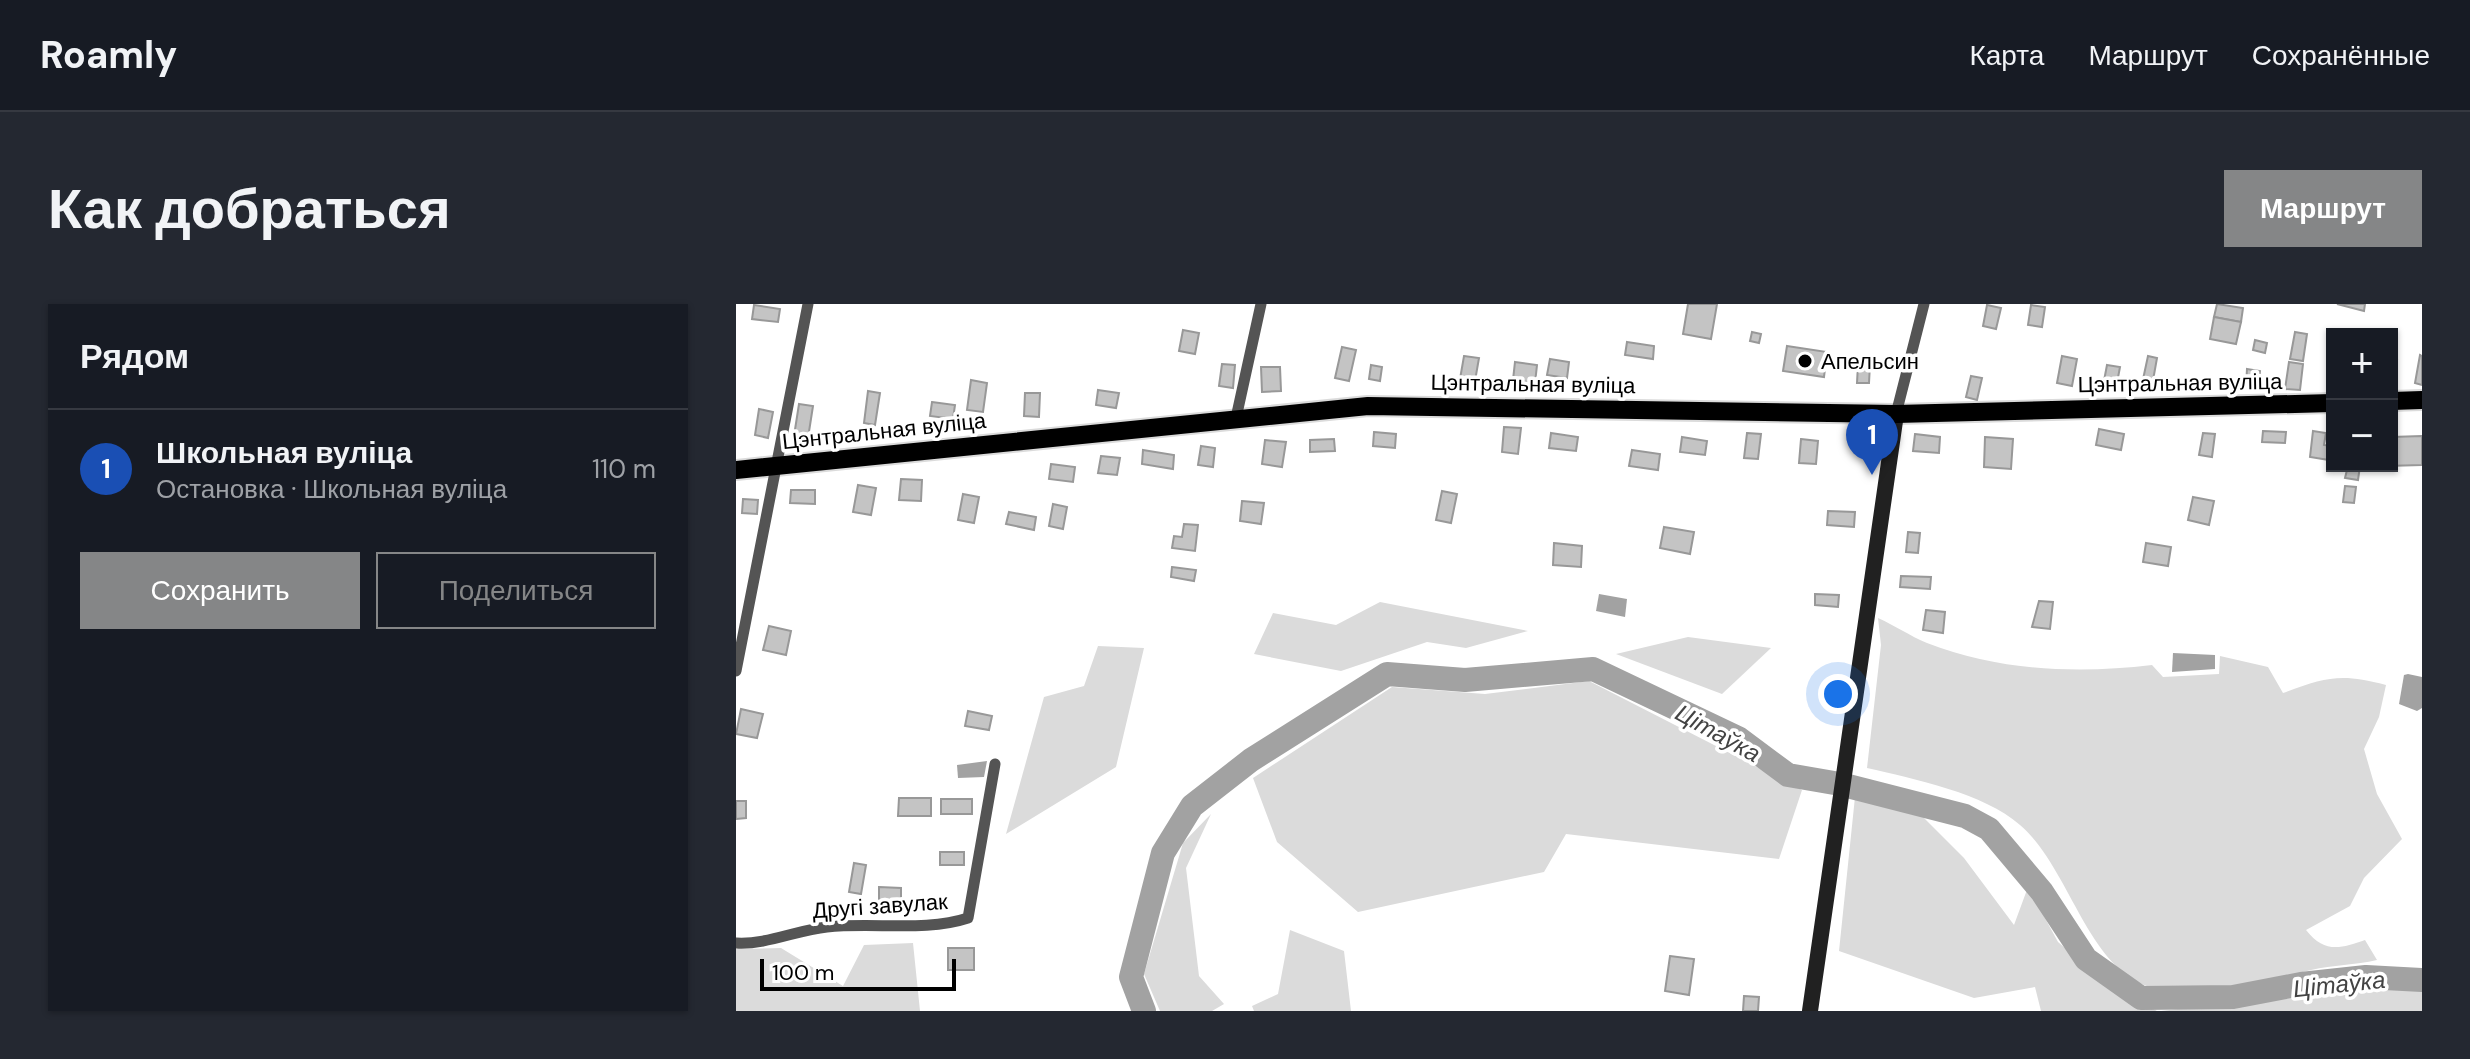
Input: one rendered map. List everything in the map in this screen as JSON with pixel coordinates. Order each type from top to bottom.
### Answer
[{"type":"main road","points":[[2398,401],[2422,400]]},
{"type":"main road","name":"Цэнтральная вуліца","points":[[736,470],[1236,418],[1413,405],[1896,414],[2326,403]]},
{"type":"main road","points":[[1810,1011],[1896,414]]},
{"type":"street","points":[[736,671],[773,466],[808,304]]},
{"type":"street","points":[[1236,418],[1261,304]]},
{"type":"street","points":[[1896,414],[1924,304]]},
{"type":"street","name":"Другі завулак","points":[[736,943],[822,927],[873,922],[945,925],[968,918],[995,764]]},
{"type":"shaded area","points":[[1599,594],[1627,599],[1625,617],[1596,611]]},
{"type":"shaded area","points":[[1380,602],[1528,631],[1466,648],[1427,642],[1341,671],[1254,654],[1273,613],[1336,625]]},
{"type":"shaded area","points":[[1878,618],[1927,643],[2010,665],[2095,669],[2152,665],[2163,677],[2219,674],[2220,656],[2268,667],[2283,693],[2334,678],[2386,685],[2379,717],[2364,749],[2377,794],[2402,839],[2364,878],[2350,906],[2306,930],[2326,946],[2365,940],[2377,960],[2319,968],[2211,992],[2191,993],[2150,987],[2128,976],[2110,960],[2094,939],[2053,866],[2020,825],[1988,804],[1968,796],[1927,782],[1867,768],[1881,645]]},
{"type":"shaded area","points":[[1688,637],[1771,648],[1722,694],[1616,654]]},
{"type":"shaded area","points":[[1098,646],[1144,648],[1116,767],[1006,834],[1044,697],[1084,686]]},
{"type":"shaded area","points":[[2173,653],[2215,655],[2215,669],[2172,672]]},
{"type":"shaded area","points":[[2404,675],[2422,677],[2422,708],[2417,711],[2399,704]]},
{"type":"shaded area","points":[[1589,681],[1802,790],[1779,859],[1566,834],[1544,872],[1358,912],[1277,842],[1253,778],[1392,687],[1485,694]]},
{"type":"shaded area","points":[[987,761],[984,777],[958,778],[957,765]]},
{"type":"shaded area","points":[[1855,797],[1919,813],[1964,858],[2014,925],[2028,887],[2058,942],[2109,986],[2157,1011],[2041,1011],[2035,987],[1974,998],[1839,951]]},
{"type":"shaded area","points":[[1211,814],[1186,868],[1199,976],[1224,1004],[1212,1011],[1160,1011],[1144,974],[1183,843]]},
{"type":"shaded area","points":[[1290,930],[1344,951],[1351,1011],[1254,1011],[1252,1006],[1278,994]]},
{"type":"shaded area","points":[[913,943],[920,1011],[736,1011],[736,949],[781,948],[843,986],[864,945]]},
{"type":"shaded area","points":[[2355,988],[2422,990],[2422,1011],[2161,1011]]},
{"type":"building","points":[[1688,304],[1717,304],[1711,339],[1683,334]]},
{"type":"building","points":[[2217,304],[2243,308],[2241,322],[2214,317]]},
{"type":"building","points":[[2337,304],[2365,304],[2364,311]]},
{"type":"building","points":[[754,305],[780,309],[778,322],[752,319]]},
{"type":"building","points":[[1987,305],[2001,308],[1996,329],[1983,326]]},
{"type":"building","points":[[2031,305],[2045,307],[2042,327],[2028,325]]},
{"type":"building","points":[[2214,317],[2241,322],[2236,344],[2210,339]]},
{"type":"building","points":[[1183,330],[1199,333],[1195,354],[1179,351]]},
{"type":"building","points":[[1752,332],[1761,334],[1759,343],[1750,341]]},
{"type":"building","points":[[2295,332],[2307,334],[2303,361],[2290,359]]},
{"type":"building","points":[[2255,340],[2267,343],[2265,353],[2253,350]]},
{"type":"building","points":[[1627,342],[1654,346],[1653,359],[1625,355]]},
{"type":"building","name":"Апельсин","points":[[1787,346],[1827,352],[1824,377],[1783,371]]},
{"type":"building","points":[[1342,347],[1356,350],[1349,381],[1335,378]]},
{"type":"building","points":[[1464,356],[1479,358],[1475,381],[1460,379]]},
{"type":"building","points":[[2062,356],[2077,359],[2072,386],[2057,383]]},
{"type":"building","points":[[2148,356],[2157,358],[2152,386],[2142,384]]},
{"type":"building","points":[[2422,356],[2422,385],[2415,383]]},
{"type":"building","points":[[1550,359],[1569,362],[1567,378],[1547,375]]},
{"type":"building","points":[[1515,362],[1537,365],[1535,383],[1513,380]]},
{"type":"building","points":[[2289,362],[2303,364],[2300,390],[2285,389]]},
{"type":"building","points":[[1222,364],[1235,365],[1233,388],[1219,386]]},
{"type":"building","points":[[1858,364],[1870,364],[1869,383],[1857,383]]},
{"type":"building","points":[[1371,365],[1382,367],[1380,381],[1369,379]]},
{"type":"building","points":[[2107,365],[2120,367],[2116,388],[2103,386]]},
{"type":"building","points":[[1261,367],[1280,367],[1281,391],[1262,392]]},
{"type":"building","points":[[2247,369],[2260,371],[2258,389],[2246,387]]},
{"type":"building","points":[[1971,376],[1982,378],[1977,400],[1966,397]]},
{"type":"building","points":[[971,380],[987,383],[983,412],[967,410]]},
{"type":"building","points":[[1098,390],[1119,393],[1116,408],[1096,405]]},
{"type":"building","points":[[868,391],[880,393],[875,425],[864,423]]},
{"type":"building","points":[[1025,393],[1040,393],[1039,417],[1024,416]]},
{"type":"building","points":[[932,402],[955,405],[953,419],[930,416]]},
{"type":"building","points":[[799,404],[813,406],[808,438],[794,436]]},
{"type":"building","points":[[759,409],[773,412],[768,438],[755,435]]},
{"type":"building","points":[[1504,427],[1521,428],[1518,454],[1502,452]]},
{"type":"building","points":[[2099,429],[2124,434],[2121,450],[2096,445]]},
{"type":"building","points":[[2263,431],[2286,432],[2285,443],[2262,442]]},
{"type":"building","points":[[2313,431],[2326,433],[2326,460],[2310,457]]},
{"type":"building","points":[[1374,432],[1396,434],[1395,448],[1373,446]]},
{"type":"building","points":[[1551,433],[1578,437],[1576,451],[1549,448]]},
{"type":"building","points":[[1747,433],[1761,434],[1758,459],[1744,458]]},
{"type":"building","points":[[2203,433],[2215,434],[2212,457],[2199,455]]},
{"type":"building","points":[[1915,434],[1940,437],[1939,453],[1913,451]]},
{"type":"building","points":[[2422,436],[2422,465],[2398,466],[2398,437]]},
{"type":"building","points":[[1682,437],[1707,441],[1705,455],[1680,452]]},
{"type":"building","points":[[1985,437],[2013,439],[2011,469],[1984,467]]},
{"type":"building","points":[[1334,439],[1335,451],[1310,452],[1310,440]]},
{"type":"building","points":[[1801,439],[1818,441],[1816,464],[1799,463]]},
{"type":"building","points":[[1265,440],[1286,442],[1282,467],[1262,464]]},
{"type":"building","points":[[1201,446],[1215,448],[1213,467],[1198,465]]},
{"type":"building","points":[[1143,450],[1174,455],[1173,469],[1142,464]]},
{"type":"building","points":[[1632,450],[1660,454],[1658,470],[1629,466]]},
{"type":"building","points":[[1101,456],[1120,458],[1117,475],[1098,473]]},
{"type":"building","points":[[1051,464],[1075,467],[1073,482],[1049,479]]},
{"type":"building","points":[[2346,472],[2359,472],[2358,480],[2345,478]]},
{"type":"building","points":[[901,479],[922,480],[921,501],[899,500]]},
{"type":"building","points":[[858,485],[876,488],[871,515],[853,512]]},
{"type":"building","points":[[2345,486],[2356,487],[2354,503],[2343,502]]},
{"type":"building","points":[[791,490],[815,490],[815,504],[790,503]]},
{"type":"building","points":[[1442,491],[1457,494],[1451,523],[1436,520]]},
{"type":"building","points":[[963,494],[979,497],[974,523],[958,520]]},
{"type":"building","points":[[2193,497],[2214,501],[2209,525],[2188,520]]},
{"type":"building","points":[[743,499],[758,500],[757,514],[742,513]]},
{"type":"building","points":[[1242,501],[1264,503],[1261,524],[1240,521]]},
{"type":"building","points":[[1053,504],[1067,507],[1063,529],[1049,526]]},
{"type":"building","points":[[1828,511],[1855,512],[1854,527],[1827,525]]},
{"type":"building","points":[[1009,512],[1036,517],[1034,530],[1006,524]]},
{"type":"building","points":[[1184,524],[1198,525],[1195,551],[1172,548],[1174,536],[1182,537]]},
{"type":"building","points":[[1664,527],[1694,532],[1690,554],[1660,548]]},
{"type":"building","points":[[1908,532],[1920,533],[1918,553],[1906,552]]},
{"type":"building","points":[[1554,543],[1582,546],[1581,567],[1553,565]]},
{"type":"building","points":[[2146,543],[2171,547],[2168,566],[2143,562]]},
{"type":"building","points":[[1172,567],[1196,570],[1194,581],[1171,577]]},
{"type":"building","points":[[1901,576],[1931,577],[1930,589],[1900,587]]},
{"type":"building","points":[[1815,594],[1839,595],[1838,607],[1815,605]]},
{"type":"building","points":[[2039,601],[2053,602],[2050,629],[2032,627]]},
{"type":"building","points":[[1926,610],[1945,612],[1943,633],[1923,630]]},
{"type":"building","points":[[769,626],[791,631],[786,655],[763,650]]},
{"type":"building","points":[[741,709],[763,714],[757,738],[736,734]]},
{"type":"building","points":[[968,711],[992,716],[989,730],[965,726]]},
{"type":"building","points":[[899,798],[931,798],[931,816],[898,816]]},
{"type":"building","points":[[941,799],[972,799],[972,814],[941,814]]},
{"type":"building","points":[[736,801],[746,801],[746,818],[736,819]]},
{"type":"building","points":[[940,852],[964,852],[964,865],[940,865]]},
{"type":"building","points":[[854,863],[866,865],[861,894],[849,892]]},
{"type":"building","points":[[879,887],[901,888],[901,912],[879,911]]},
{"type":"building","points":[[948,948],[974,948],[974,970],[948,970]]},
{"type":"building","points":[[1670,956],[1694,959],[1689,995],[1665,991]]},
{"type":"building","points":[[1744,996],[1759,997],[1758,1011],[1743,1011]]},
{"type":"waterway","name":"Цітаўка","points":[[1144,1011],[1131,977],[1163,853],[1192,806],[1251,760],[1387,674],[1465,680],[1593,669],[1738,738],[1788,775],[1840,784],[1965,816],[1989,829],[2042,892],[2086,959],[2141,998],[2233,997],[2301,984],[2366,977],[2422,980]]},
{"type":"place","name":"Апельсин","points":[[1805,361]]},
{"type":"place","name":"Школьная вуліца","points":[[1872,475]]}]
